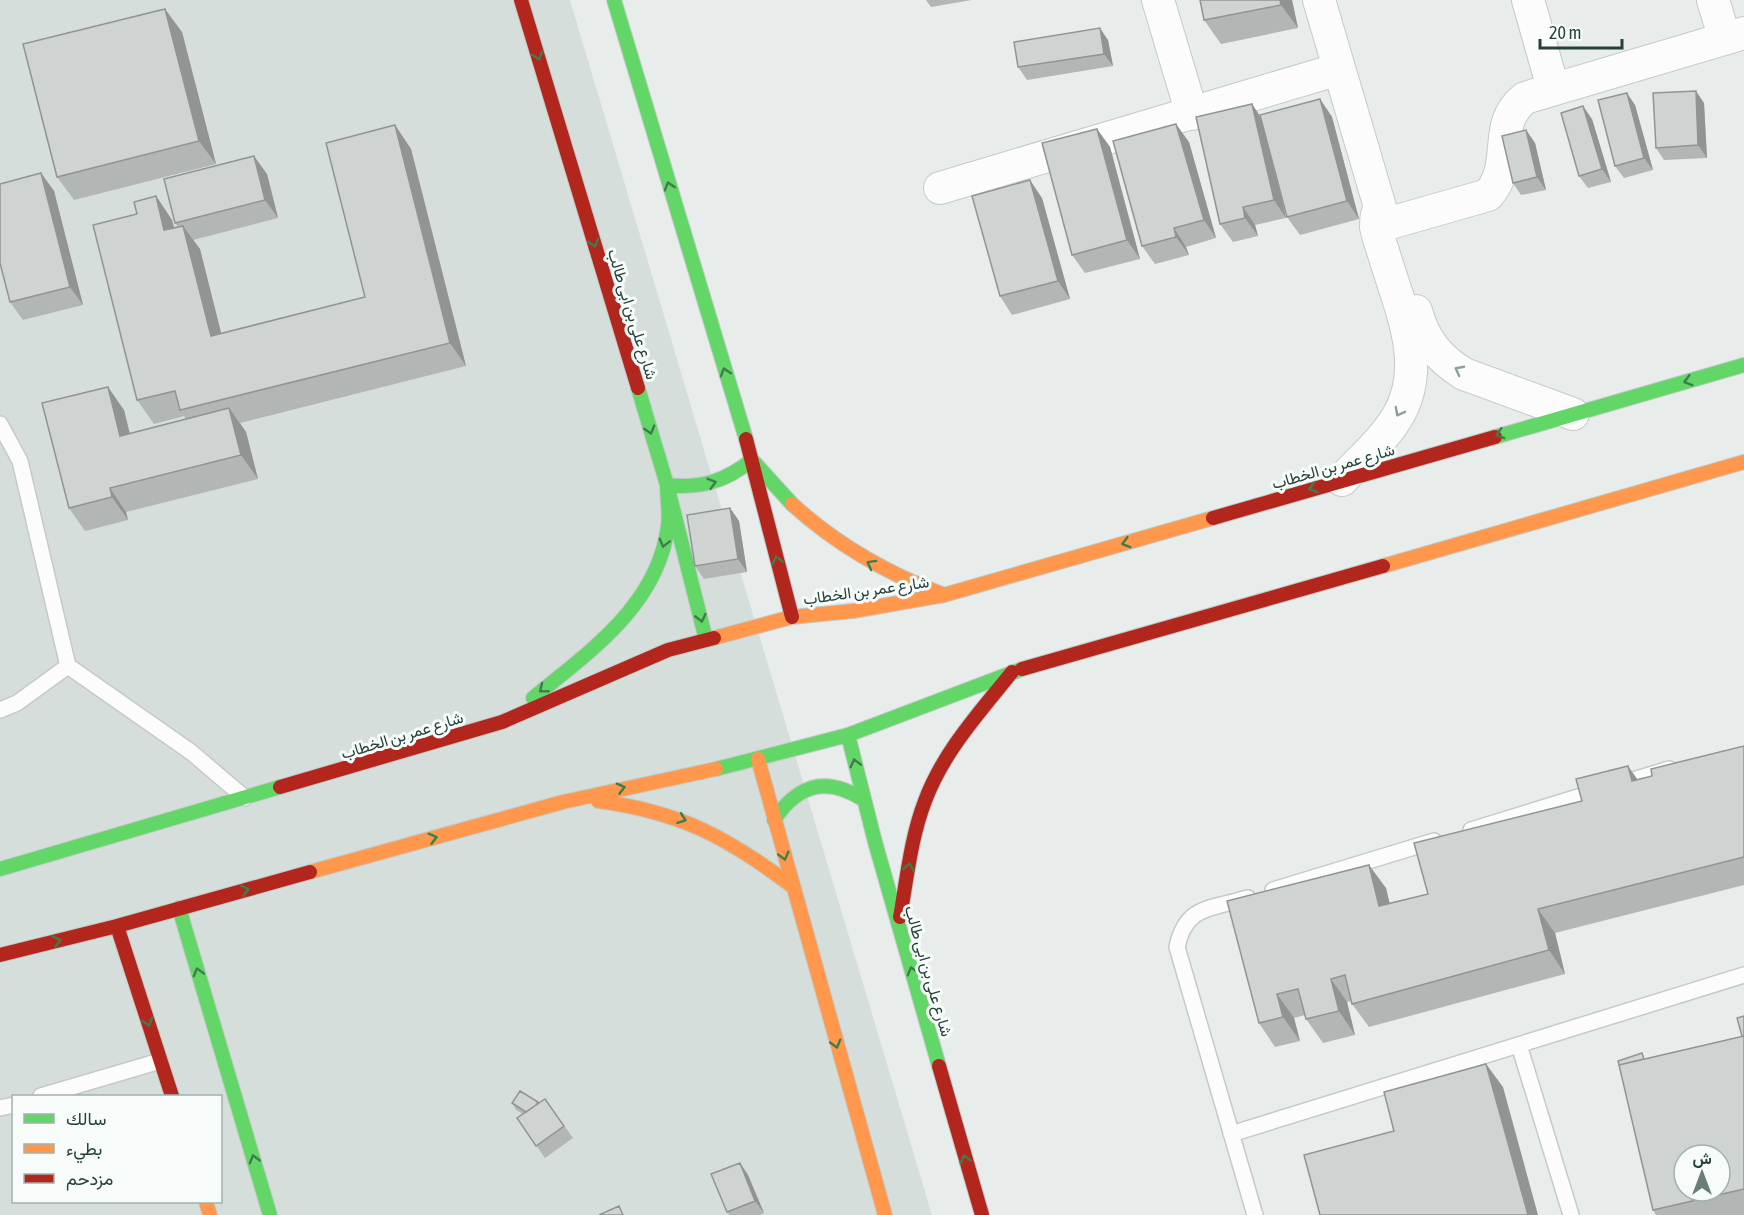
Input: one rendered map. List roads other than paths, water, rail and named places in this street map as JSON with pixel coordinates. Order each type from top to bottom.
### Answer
[{"type":"street","name":"شارع على بن ابى طالب","points":[[521,0],[667,485],[706,640]]},
{"type":"street","points":[[614,0],[752,460],[792,617]]},
{"type":"street","points":[[1158,0],[1192,114]]},
{"type":"street","points":[[1319,0],[1409,314],[1412,355],[1412,376],[1407,396],[1387,431],[1342,480]]},
{"type":"street","points":[[1528,0],[1553,88]]},
{"type":"street","points":[[1383,219],[1488,195],[1499,183],[1503,168],[1507,117],[1514,106],[1525,98],[1734,36],[1713,0]]},
{"type":"street","points":[[940,188],[1339,69]]},
{"type":"street","points":[[1409,314],[1428,342],[1450,365],[1464,374],[1573,414]]},
{"type":"street","name":"شارع عمر بن الخطاب","points":[[0,869],[246,799],[502,722],[668,651],[792,617],[853,611],[944,595],[1744,364]]},
{"type":"street","points":[[502,722],[609,634],[638,604],[658,567],[668,527],[667,485],[682,487],[714,484],[741,470],[752,460]]},
{"type":"street","points":[[752,460],[800,513],[828,536],[885,572],[944,595]]},
{"type":"street","points":[[0,955],[117,926],[563,802],[758,759],[848,735],[1012,672],[1744,462]]},
{"type":"street","points":[[899,925],[911,854],[930,788],[967,728],[1012,672]]},
{"type":"street","name":"شارع على بن ابى طالب","points":[[848,735],[864,800],[981,1215]]},
{"type":"street","points":[[758,759],[885,1215]]},
{"type":"street","points":[[774,820],[790,798],[814,786],[841,787],[864,800]]},
{"type":"street","points":[[563,802],[597,801],[631,805],[686,820],[727,839],[792,886]]},
{"type":"street","points":[[179,908],[270,1215]]},
{"type":"street","points":[[117,926],[172,1095]]},
{"type":"lane","points":[[0,424],[7,432],[20,461],[68,666],[191,752],[246,799]]},
{"type":"lane","points":[[0,710],[17,703],[68,666]]},
{"type":"lane","points":[[1255,1215],[1177,947],[1181,930],[1192,915],[1688,764]]},
{"type":"lane","points":[[1231,1134],[1744,975]]},
{"type":"lane","points":[[1519,1045],[1572,1215]]},
{"type":"lane","points":[[44,1095],[160,1061]]}]
